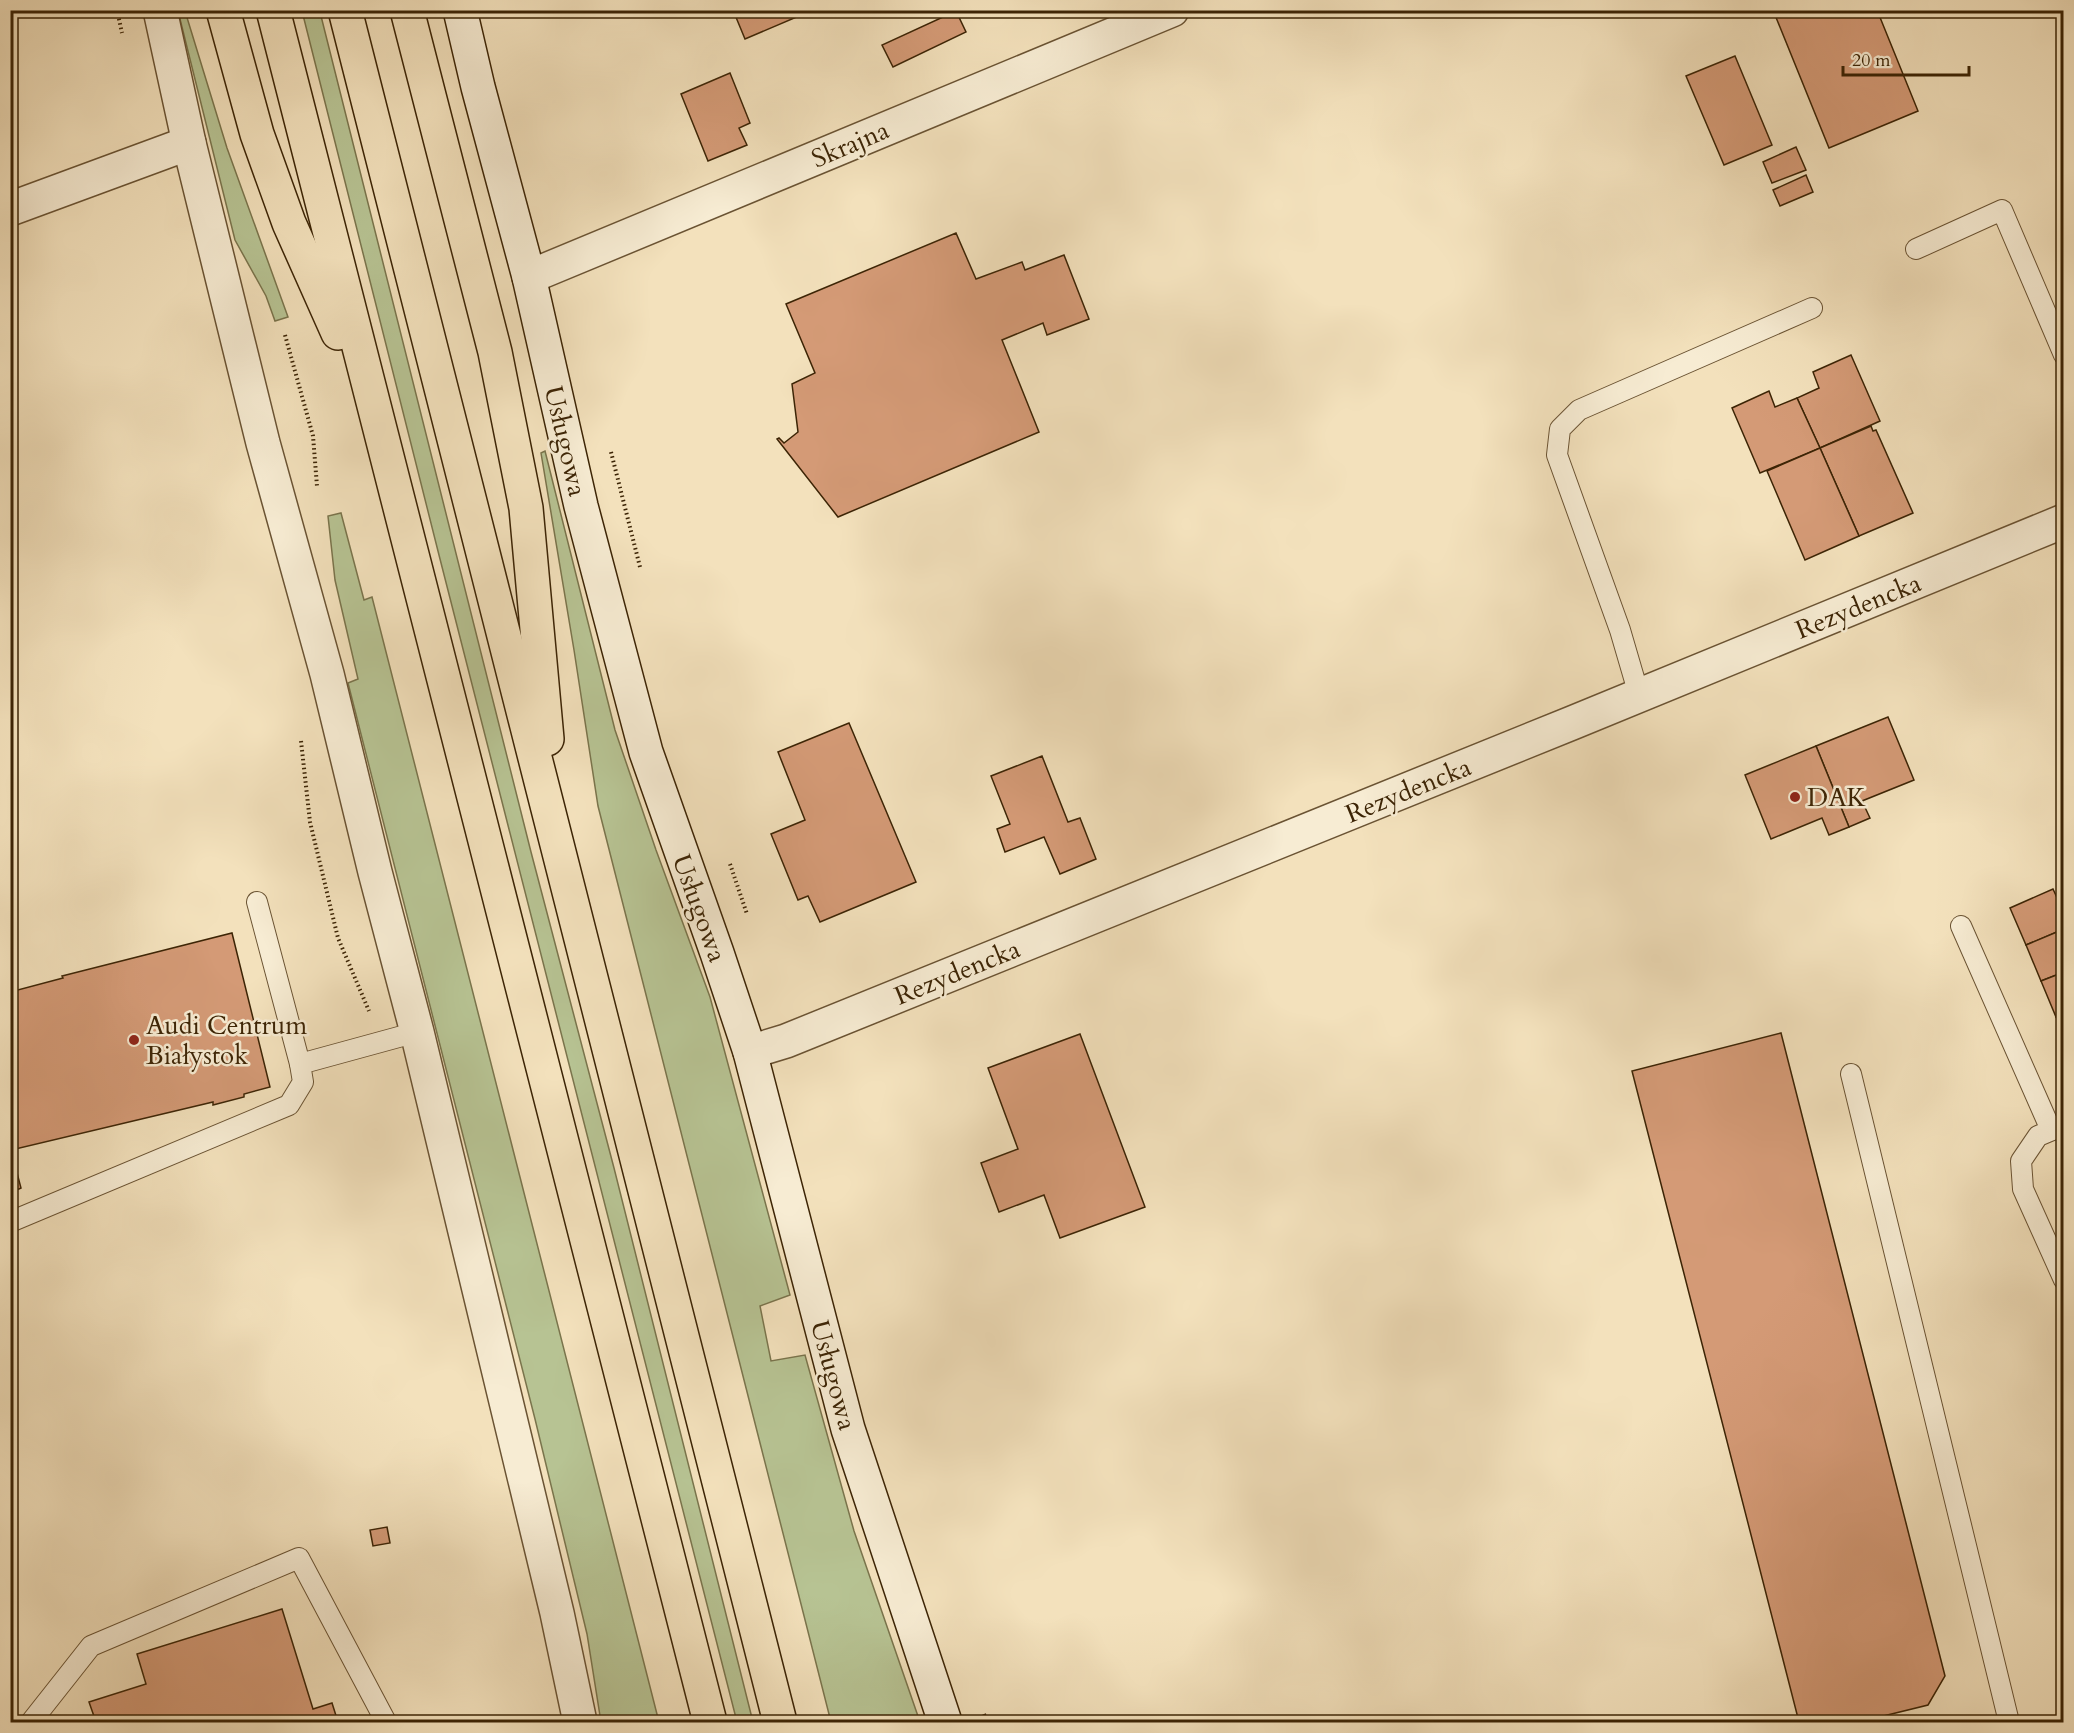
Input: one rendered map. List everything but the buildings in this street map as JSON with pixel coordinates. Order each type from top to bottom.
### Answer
[{"type":"main road","points":[[223,10],[257,134],[289,223],[376,418]]},
{"type":"main road","points":[[273,10],[710,1722]]},
{"type":"main road","points":[[345,10],[780,1722]]},
{"type":"main road","points":[[407,10],[495,352],[526,508],[555,840]]},
{"type":"street","points":[[160,10],[189,143],[263,443],[327,674],[417,1032],[549,1578],[580,1722]]},
{"type":"street","name":"Usługowa","points":[[460,10],[528,277],[581,506],[645,752],[750,1052],[848,1430],[945,1722]]},
{"type":"street","name":"Skrajna","points":[[528,277],[1172,10]]},
{"type":"street","points":[[10,208],[189,143]]},
{"type":"street","name":"Rezydencka","points":[[750,1052],[786,1041],[2064,521]]},
{"type":"lane","points":[[1916,249],[2002,210],[2064,355]]},
{"type":"lane","points":[[1639,695],[1620,630],[1557,455],[1560,429],[1579,410],[1812,308]]},
{"type":"lane","points":[[10,1222],[290,1105],[303,1082],[257,902]]},
{"type":"lane","points":[[1961,926],[2057,1128],[2038,1136],[2021,1161],[2023,1189],[2064,1280]]},
{"type":"lane","points":[[300,1064],[417,1032]]},
{"type":"lane","points":[[1851,1074],[2009,1722]]},
{"type":"lane","points":[[31,1722],[91,1646],[299,1558],[386,1722]]},
{"type":"green space","points":[[178,11],[185,11],[227,148],[288,317],[275,321],[266,296],[235,240]]},
{"type":"green space","points":[[302,11],[320,12],[753,1722],[737,1722]]},
{"type":"green space","points":[[545,451],[615,730],[710,997],[790,1295],[760,1306],[771,1361],[805,1355],[854,1531],[920,1722],[831,1722],[598,806],[541,453]]},
{"type":"green space","points":[[341,513],[364,600],[372,597],[659,1722],[601,1722],[587,1634],[535,1419],[348,683],[358,679],[335,580],[328,516]]},
{"type":"place","name":"DAK","points":[[1795,797]]},
{"type":"place","name":"Audi Centrum Białystok","points":[[134,1040]]}]
